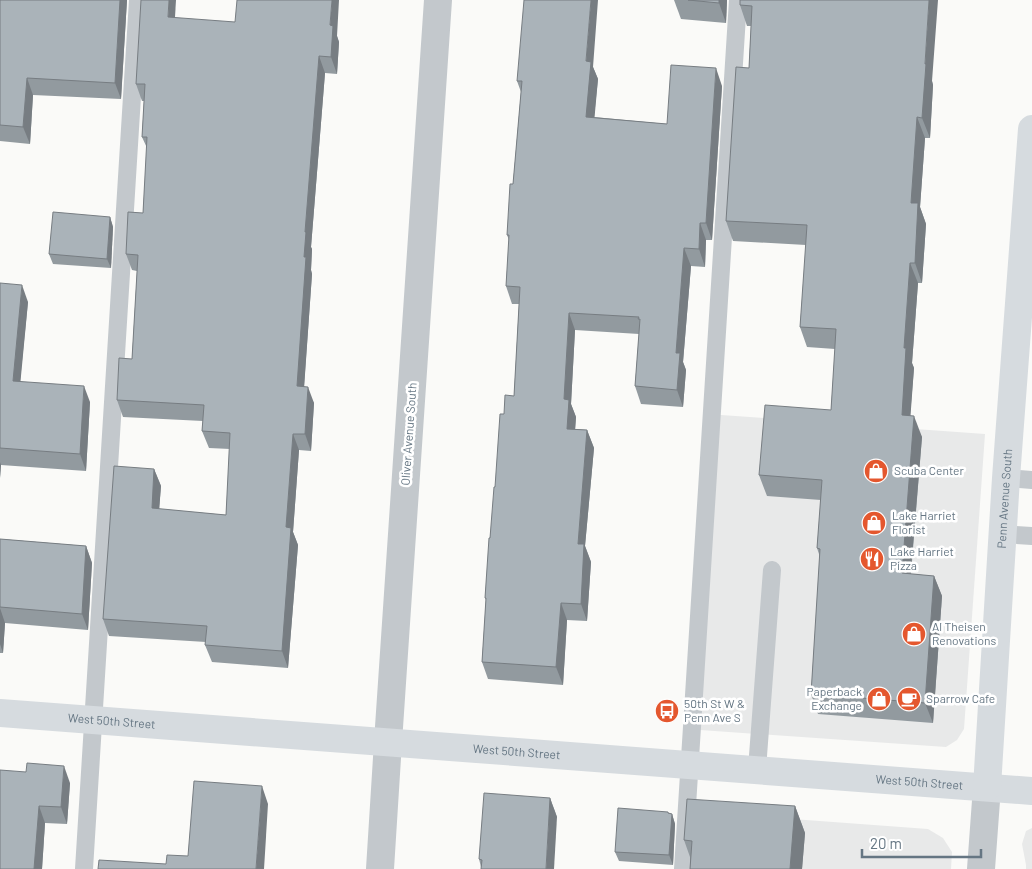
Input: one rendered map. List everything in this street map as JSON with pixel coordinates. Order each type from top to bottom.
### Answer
[{"type":"main road","name":"Penn Avenue South","points":[[987,787],[1003,534],[1019,479],[1032,129]]},
{"type":"main road","name":"West 50th Street","points":[[0,713],[1032,790]]},
{"type":"street","name":"Oliver Avenue South","points":[[380,869],[438,0]]},
{"type":"street","name":"Penn Avenue South","points":[[981,869],[987,787]]},
{"type":"lane","points":[[84,869],[138,0]]},
{"type":"lane","points":[[683,869],[738,0]]},
{"type":"lane","points":[[1003,534],[1032,536]]},
{"type":"lane","points":[[757,769],[772,570]]},
{"type":"shaded area","points":[[707,414],[985,434],[964,729],[957,740],[946,747],[686,729]]},
{"type":"shaded area","points":[[682,811],[928,829],[943,838],[952,852],[951,869],[678,869]]},
{"type":"shaded area","points":[[1032,828],[1032,869],[1026,869],[1022,844],[1026,831]]},
{"type":"building","points":[[0,0],[120,0],[115,83],[27,78],[23,127],[0,125]]},
{"type":"building","points":[[141,0],[169,0],[168,17],[235,22],[237,0],[332,0],[330,25],[333,26],[331,57],[319,56],[305,232],[304,257],[306,257],[297,386],[308,387],[305,434],[293,434],[286,527],[291,528],[282,651],[205,645],[207,626],[103,619],[114,466],[154,469],[152,508],[226,515],[230,433],[202,431],[204,405],[117,400],[119,358],[132,359],[138,255],[126,254],[128,212],[143,213],[147,137],[142,137],[145,84],[136,84]]},
{"type":"building","points":[[524,0],[591,0],[586,61],[591,62],[586,117],[667,124],[671,65],[716,68],[706,223],[700,223],[699,249],[684,248],[676,353],[680,353],[677,390],[635,386],[639,317],[569,313],[564,399],[569,400],[567,429],[587,430],[578,544],[584,544],[581,604],[561,603],[556,667],[482,662],[489,538],[500,414],[504,414],[505,395],[514,396],[520,287],[506,286],[509,235],[507,235],[510,184],[513,184],[522,81],[517,81]]},
{"type":"building","points":[[688,0],[719,0],[719,3]]},
{"type":"building","points":[[740,0],[929,0],[922,118],[917,117],[911,203],[918,203],[915,263],[910,263],[904,348],[906,348],[902,415],[914,416],[902,573],[934,576],[925,703],[811,694],[820,549],[817,548],[822,480],[759,475],[765,405],[831,410],[836,329],[800,327],[807,225],[726,221],[736,67],[749,68],[752,6],[740,5]]},
{"type":"building","points":[[53,212],[110,217],[107,259],[49,254]]},
{"type":"building","points":[[0,283],[22,285],[13,381],[84,386],[80,454],[0,448]]},
{"type":"building","points":[[0,539],[86,546],[82,614],[0,607]]},
{"type":"building","points":[[27,763],[64,766],[61,807],[39,806],[34,869],[0,869],[0,770],[26,772]]},
{"type":"building","points":[[194,781],[262,786],[256,869],[98,869],[99,860],[166,864],[167,855],[188,856]]},
{"type":"building","points":[[484,793],[550,798],[546,869],[481,869],[482,860],[479,859]]},
{"type":"building","points":[[687,799],[795,806],[790,869],[690,869],[692,841],[684,840]]},
{"type":"building","points":[[618,808],[668,812],[672,814],[669,855],[615,852]]},
{"type":"place","name":"Scuba Center","points":[[876,471]]},
{"type":"place","name":"Lake Harriet Florist","points":[[874,523]]},
{"type":"place","name":"Lake Harriet Pizza","points":[[872,559]]},
{"type":"place","name":"Al Theisen Renovations","points":[[914,634]]},
{"type":"place","name":"Paperback Exchange","points":[[879,699]]},
{"type":"place","name":"Sparrow Cafe","points":[[909,699]]},
{"type":"place","name":"50th St W & Penn Ave S","points":[[667,711]]}]
